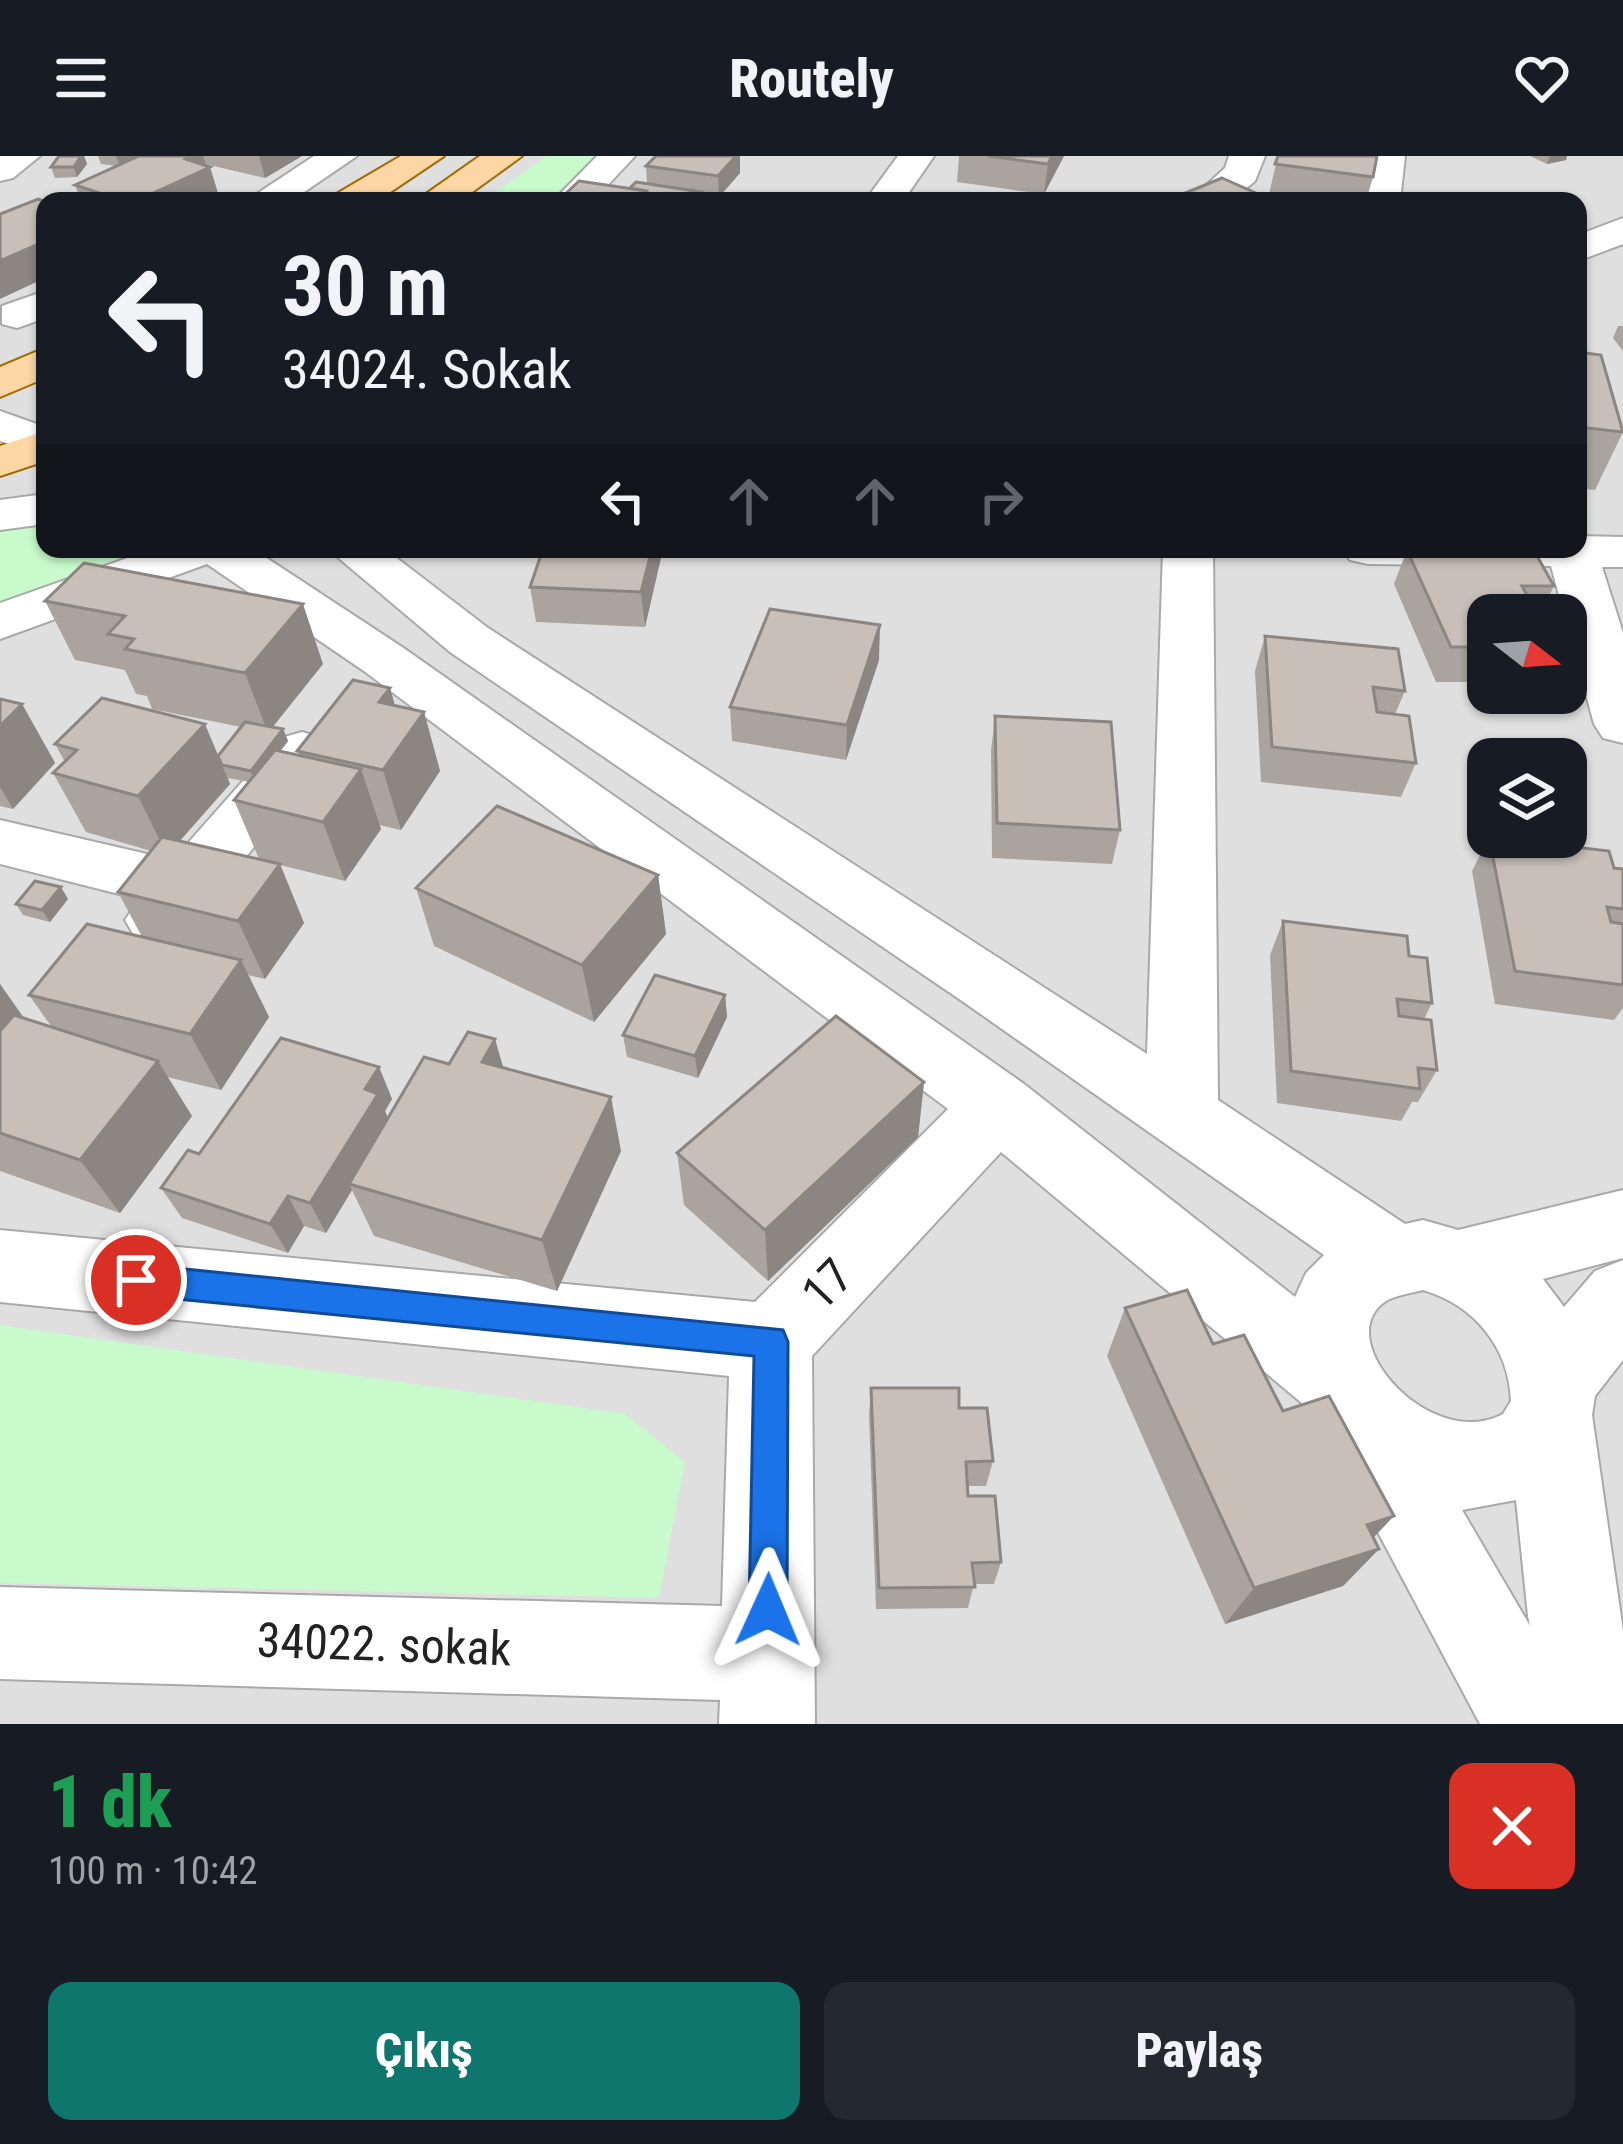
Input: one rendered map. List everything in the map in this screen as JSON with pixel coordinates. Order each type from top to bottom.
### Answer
[{"type":"main road","points":[[366,192],[426,156]]},
{"type":"main road","points":[[449,192],[504,156]]},
{"type":"main road","points":[[0,462],[36,448]]},
{"type":"street","points":[[0,170],[22,156]]},
{"type":"street","points":[[281,192],[339,156]]},
{"type":"street","points":[[581,192],[616,156]]},
{"type":"street","points":[[890,192],[916,156]]},
{"type":"street","points":[[1220,192],[1242,173],[1247,156]]},
{"type":"street","points":[[1382,192],[1388,156]]},
{"type":"street","points":[[1587,245],[1623,230]]},
{"type":"street","points":[[0,425],[36,440]]},
{"type":"street","points":[[0,515],[36,510]]},
{"type":"street","points":[[1597,552],[1623,724]]},
{"type":"street","points":[[0,622],[176,558]]},
{"type":"street","points":[[232,558],[383,659],[998,1106],[1351,1400],[1395,1442],[1433,1460],[1472,1467],[1508,1460],[1534,1442],[1553,1398],[1623,1297]]},
{"type":"street","points":[[364,558],[469,640],[1182,1115],[1425,1261],[1495,1285],[1524,1312],[1545,1346],[1574,1616],[1593,1724]]},
{"type":"street","points":[[1182,1115],[1188,558]]},
{"type":"street","points":[[127,960],[184,886],[383,659]]},
{"type":"street","points":[[0,842],[184,886]]},
{"type":"street","name":"17","points":[[767,1689],[771,1342],[998,1106]]},
{"type":"street","points":[[1532,1724],[1351,1400],[1327,1348],[1327,1316],[1339,1288],[1360,1268],[1425,1261],[1623,1224]]},
{"type":"street","points":[[0,1266],[771,1342]]},
{"type":"street","name":"34022. sokak","points":[[0,1634],[767,1689]]},
{"type":"shaded area","points":[[0,156],[1623,156],[1623,1724],[0,1724]]},
{"type":"green space","points":[[547,156],[598,156],[561,192],[496,192]]},
{"type":"green space","points":[[36,524],[36,558],[141,558],[0,614],[0,530]]},
{"type":"green space","points":[[0,1325],[625,1414],[685,1462],[659,1598],[0,1583]]},
{"type":"building","points":[[59,156],[81,156],[74,167],[51,167]]},
{"type":"building","points":[[139,156],[193,156],[186,159],[210,167],[156,192],[96,192],[75,185]]},
{"type":"building","points":[[656,156],[736,156],[718,176],[646,166]]},
{"type":"building","points":[[988,156],[1052,156],[1048,164]]},
{"type":"building","points":[[1278,156],[1377,156],[1373,177],[1275,164]]},
{"type":"building","points":[[1222,178],[1254,192],[1188,192]]},
{"type":"building","points":[[579,181],[647,191],[646,192],[567,192]]},
{"type":"building","points":[[636,182],[701,192],[647,192],[630,188]]},
{"type":"building","points":[[36,200],[36,245],[0,261],[0,214]]},
{"type":"building","points":[[1587,353],[1601,355],[1623,432],[1587,428]]},
{"type":"building","points":[[540,558],[650,558],[641,592],[530,587]]},
{"type":"building","points":[[1411,558],[1538,558],[1554,586],[1522,586],[1526,594],[1467,594],[1467,647],[1451,647]]},
{"type":"building","points":[[84,563],[303,604],[245,673],[125,649],[134,639],[108,634],[125,616],[45,601]]},
{"type":"building","points":[[770,609],[880,625],[847,725],[730,707]]},
{"type":"building","points":[[1265,636],[1398,649],[1405,691],[1373,687],[1377,712],[1409,716],[1416,763],[1272,747]]},
{"type":"building","points":[[353,680],[390,688],[379,702],[424,712],[383,770],[297,751]]},
{"type":"building","points":[[102,698],[205,724],[138,796],[53,773],[77,750],[55,744]]},
{"type":"building","points":[[0,699],[22,704],[0,726]]},
{"type":"building","points":[[995,716],[1111,722],[1120,830],[997,823]]},
{"type":"building","points":[[245,722],[283,729],[251,771],[222,765],[218,756]]},
{"type":"building","points":[[275,750],[361,769],[323,822],[234,800]]},
{"type":"building","points":[[497,806],[658,875],[582,965],[416,888]]},
{"type":"building","points":[[162,837],[280,864],[238,921],[118,892]]},
{"type":"building","points":[[1587,848],[1609,851],[1614,868],[1623,869],[1623,909],[1607,907],[1611,922],[1623,924],[1623,985],[1515,971],[1493,858],[1587,858]]},
{"type":"building","points":[[35,881],[61,887],[42,910],[16,904]]},
{"type":"building","points":[[1283,921],[1407,936],[1409,956],[1427,958],[1432,1003],[1397,999],[1399,1016],[1431,1020],[1437,1070],[1418,1068],[1420,1089],[1291,1071]]},
{"type":"building","points":[[87,924],[241,960],[190,1034],[29,995]]},
{"type":"building","points":[[655,975],[725,995],[695,1056],[623,1035]]},
{"type":"building","points":[[14,1015],[158,1061],[80,1160],[0,1133],[0,1031]]},
{"type":"building","points":[[836,1016],[924,1082],[765,1230],[677,1153]]},
{"type":"building","points":[[468,1032],[495,1039],[482,1062],[611,1097],[542,1240],[349,1184],[424,1057],[449,1064]]},
{"type":"building","points":[[281,1038],[379,1067],[365,1089],[378,1094],[310,1203],[288,1196],[270,1224],[161,1188],[188,1150],[199,1154]]},
{"type":"building","points":[[1187,1290],[1213,1344],[1244,1335],[1283,1411],[1329,1396],[1394,1516],[1367,1525],[1379,1549],[1254,1588],[1125,1308]]},
{"type":"building","points":[[871,1388],[959,1388],[959,1408],[987,1408],[993,1461],[966,1462],[968,1496],[995,1496],[1001,1562],[972,1563],[975,1587],[879,1588]]},
{"type":"route","points":[[136,1280],[771,1342],[768,1610]]}]
